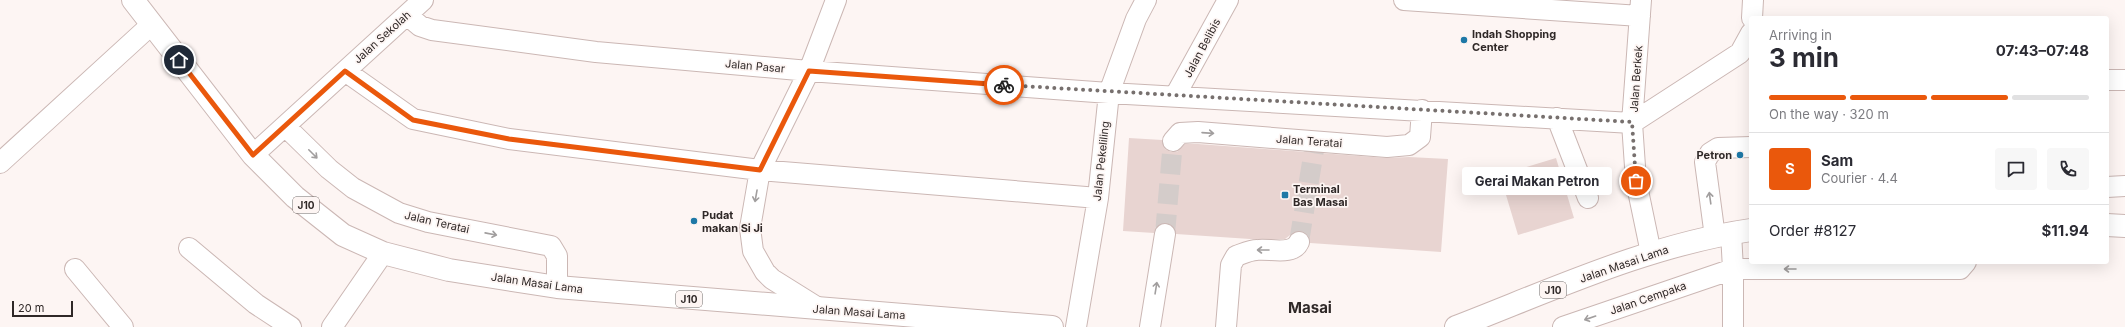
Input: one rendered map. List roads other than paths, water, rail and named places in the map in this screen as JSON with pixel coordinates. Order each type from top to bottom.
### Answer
[{"type":"main road","name":"Jalan Masai Lama","points":[[133,0],[253,155],[295,197],[343,235],[383,253],[449,270],[557,287],[1008,325],[1052,327]]},
{"type":"main road","points":[[2109,225],[2125,226]]},
{"type":"main road","name":"Jalan Masai Lama","points":[[1456,327],[1650,253],[1732,234]]},
{"type":"street","name":"Jalan Sekolah","points":[[253,155],[423,0]]},
{"type":"street","points":[[820,309],[772,279],[758,263],[753,251],[750,228],[760,170],[809,71],[836,0]]},
{"type":"street","name":"Jalan Pekeliling","points":[[1076,327],[1098,198],[1109,93],[1136,19],[1146,0]]},
{"type":"street","name":"Jalan Belibis","points":[[1176,96],[1228,0]]},
{"type":"street","points":[[1404,0],[1640,8]]},
{"type":"street","points":[[1752,16],[1753,0]]},
{"type":"street","name":"Jalan Berkek","points":[[1640,8],[1632,122],[1636,181],[1650,253]]},
{"type":"street","name":"Jalan Pasar","points":[[407,15],[420,26],[440,31],[596,52],[809,71],[1109,93],[1632,122]]},
{"type":"street","points":[[0,163],[151,25]]},
{"type":"street","points":[[1632,122],[1740,53],[1749,37]]},
{"type":"street","points":[[345,71],[413,120],[509,139],[760,170],[1098,198]]},
{"type":"street","points":[[2109,80],[2125,80]]},
{"type":"street","name":"Jalan Teratai","points":[[1173,141],[1180,133],[1198,132],[1315,146],[1387,147],[1409,144],[1420,137],[1422,110]]},
{"type":"street","points":[[1557,118],[1588,198]]},
{"type":"street","name":"Jalan Teratai","points":[[286,126],[329,169],[353,188],[375,202],[399,213],[428,222],[551,246],[557,256],[557,287]]},
{"type":"street","points":[[1733,327],[1732,234],[1705,162],[1710,153],[1718,148],[1749,147]]},
{"type":"street","points":[[2109,187],[2125,186]]},
{"type":"street","points":[[1150,327],[1165,234]]},
{"type":"street","points":[[1226,327],[1231,265],[1236,256],[1257,250],[1289,250],[1298,246],[1299,242]]},
{"type":"street","points":[[189,248],[256,304],[290,327]]},
{"type":"street","points":[[332,327],[383,253]]},
{"type":"street","name":"Jalan Cempaka","points":[[1563,327],[1733,269],[1960,269],[1964,264]]},
{"type":"street","points":[[75,269],[123,327]]},
{"type":"tunnel","points":[[1165,234],[1173,141]]},
{"type":"tunnel","points":[[1299,242],[1314,150]]},
{"type":"place","name":"Indah Shopping Center","points":[[1464,40]]},
{"type":"place","name":"Petron","points":[[1740,155]]},
{"type":"place","name":"Gerai Makan Petron","points":[[1636,181]]},
{"type":"place","name":"Terminal Bas Masai","points":[[1285,195]]},
{"type":"place","name":"Pudat makan Si Ji","points":[[694,221]]},
{"type":"district","name":"Masai","points":[[1310,307]]}]
